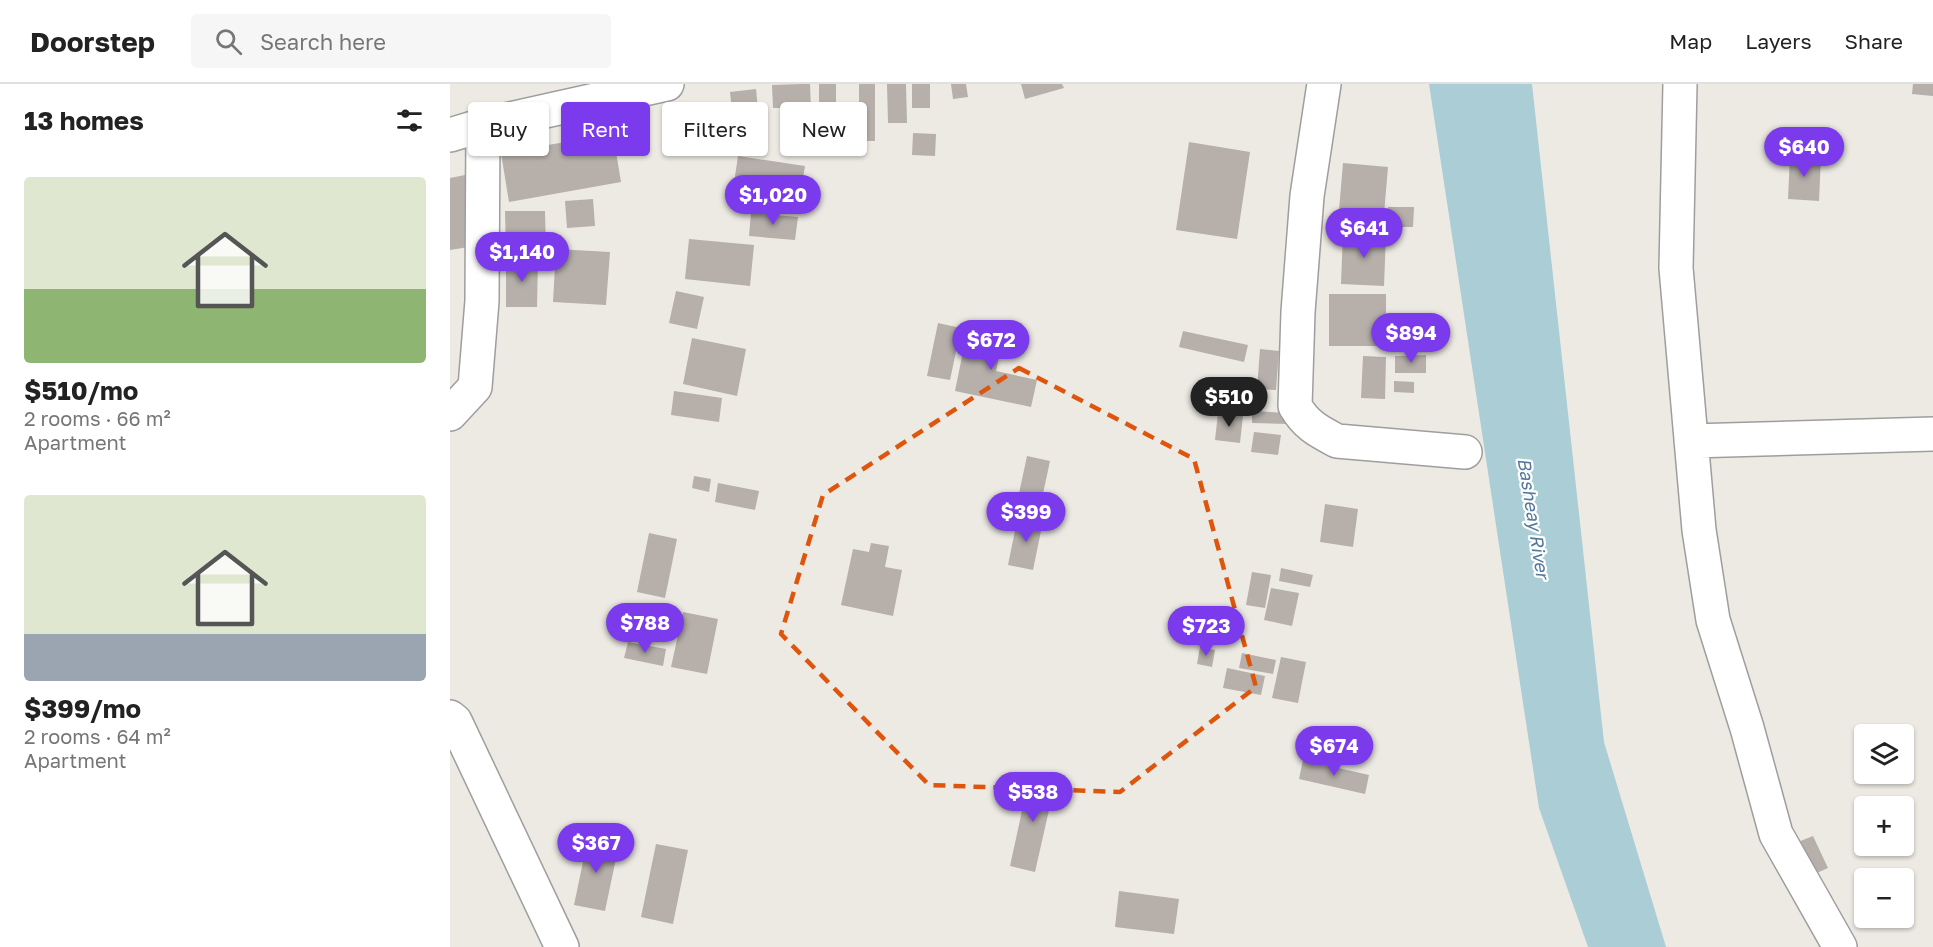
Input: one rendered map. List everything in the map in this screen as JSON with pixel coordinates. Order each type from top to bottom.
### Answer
[{"type":"street","points":[[549,110],[667,84]]},
{"type":"street","points":[[1324,84],[1307,196],[1298,312],[1295,406],[1303,419],[1319,432],[1337,441],[1465,452]]},
{"type":"street","points":[[1680,84],[1676,268],[1699,530],[1713,620],[1747,728],[1776,834],[1840,947]]},
{"type":"street","points":[[450,135],[468,130]]},
{"type":"street","points":[[450,414],[475,387],[482,301],[483,156]]},
{"type":"street","points":[[1691,441],[1933,434]]},
{"type":"street","points":[[450,717],[455,721],[562,947]]},
{"type":"highlighted area","points":[[1019,368],[1194,459],[1256,687],[1120,792],[929,785],[781,634],[823,495]]},
{"type":"water","name":"Basheay River","points":[[1429,84],[1532,84],[1604,742],[1666,947],[1588,947],[1539,808]]},
{"type":"building","points":[[810,84],[811,102],[780,102],[780,108],[773,108],[772,85]]},
{"type":"building","points":[[819,84],[836,84],[836,102],[819,102]]},
{"type":"building","points":[[859,84],[875,84],[875,141],[867,141],[867,102],[859,102]]},
{"type":"building","points":[[887,84],[906,84],[907,123],[888,123]]},
{"type":"building","points":[[912,84],[930,84],[930,108],[912,108]]},
{"type":"building","points":[[951,84],[966,84],[968,97],[953,99]]},
{"type":"building","points":[[1021,84],[1062,84],[1064,88],[1025,99]]},
{"type":"building","points":[[1913,84],[1933,84],[1933,96],[1912,94]]},
{"type":"building","points":[[756,89],[757,102],[731,102],[730,92]]},
{"type":"building","points":[[913,133],[936,134],[935,156],[912,155]]},
{"type":"building","points":[[1189,142],[1250,152],[1237,239],[1176,230]]},
{"type":"building","points":[[561,143],[561,156],[617,156],[621,182],[509,202],[501,156],[549,156],[549,145]]},
{"type":"building","points":[[1790,155],[1821,157],[1819,201],[1788,199]]},
{"type":"building","points":[[738,156],[805,166],[802,184],[782,181],[781,192],[802,195],[799,214],[731,203]]},
{"type":"building","points":[[1343,163],[1388,167],[1383,226],[1338,222]]},
{"type":"building","points":[[470,174],[481,245],[450,250],[450,178]]},
{"type":"building","points":[[593,199],[595,226],[567,228],[565,201]]},
{"type":"building","points":[[1388,207],[1414,207],[1413,227],[1388,227]]},
{"type":"building","points":[[505,211],[545,211],[546,251],[506,252]]},
{"type":"building","points":[[751,213],[798,217],[795,240],[749,236]]},
{"type":"building","points":[[1343,232],[1386,234],[1384,286],[1341,284]]},
{"type":"building","points":[[689,239],[754,245],[750,286],[685,279]]},
{"type":"building","points":[[556,249],[610,252],[606,305],[553,302]]},
{"type":"building","points":[[506,260],[538,260],[537,307],[506,307]]},
{"type":"building","points":[[676,291],[704,297],[697,329],[669,323]]},
{"type":"building","points":[[1329,294],[1386,294],[1386,346],[1329,346]]},
{"type":"building","points":[[938,323],[961,328],[950,380],[927,376]]},
{"type":"building","points":[[968,327],[1004,335],[996,371],[1037,380],[1031,407],[955,391]]},
{"type":"building","points":[[1439,330],[1440,344],[1420,344],[1420,331]]},
{"type":"building","points":[[1183,331],[1248,345],[1244,362],[1179,347]]},
{"type":"building","points":[[692,338],[746,349],[737,396],[683,384]]},
{"type":"building","points":[[1260,349],[1279,351],[1276,390],[1257,389]]},
{"type":"building","points":[[1426,355],[1426,373],[1395,373],[1395,356]]},
{"type":"building","points":[[1363,356],[1386,357],[1385,399],[1361,398]]},
{"type":"building","points":[[1394,381],[1414,382],[1414,393],[1394,392]]},
{"type":"building","points":[[674,391],[722,398],[719,422],[671,415]]},
{"type":"building","points":[[1252,411],[1288,413],[1288,424],[1252,423]]},
{"type":"building","points":[[1218,413],[1243,416],[1240,443],[1215,440]]},
{"type":"building","points":[[1254,432],[1281,435],[1278,455],[1251,452]]},
{"type":"building","points":[[1027,456],[1050,461],[1041,503],[1018,498]]},
{"type":"building","points":[[694,476],[711,479],[709,492],[692,488]]},
{"type":"building","points":[[718,483],[759,491],[755,510],[715,502]]},
{"type":"building","points":[[1325,504],[1358,509],[1353,547],[1320,542]]},
{"type":"building","points":[[1018,516],[1043,521],[1033,570],[1008,565]]},
{"type":"building","points":[[649,533],[677,539],[665,598],[637,592]]},
{"type":"building","points":[[871,543],[889,546],[885,567],[902,570],[893,616],[841,605],[853,549],[869,552]]},
{"type":"building","points":[[1281,568],[1313,575],[1310,587],[1279,581]]},
{"type":"building","points":[[1252,572],[1271,575],[1265,608],[1246,605]]},
{"type":"building","points":[[1271,588],[1299,593],[1292,626],[1264,620]]},
{"type":"building","points":[[683,612],[718,619],[707,674],[671,667]]},
{"type":"building","points":[[628,642],[666,649],[663,666],[624,658]]},
{"type":"building","points":[[1200,647],[1215,650],[1212,667],[1197,664]]},
{"type":"building","points":[[1242,653],[1276,660],[1273,674],[1239,668]]},
{"type":"building","points":[[1281,657],[1306,662],[1298,703],[1272,698]]},
{"type":"building","points":[[1227,668],[1265,676],[1261,695],[1223,688]]},
{"type":"building","points":[[1303,760],[1369,775],[1365,794],[1299,779]]},
{"type":"building","points":[[1030,774],[1056,779],[1035,872],[1010,866]]},
{"type":"building","points":[[1813,836],[1828,868],[1812,875],[1798,842]]},
{"type":"building","points":[[588,838],[619,844],[605,911],[574,905]]},
{"type":"building","points":[[656,844],[688,850],[673,924],[641,917]]},
{"type":"building","points":[[1119,891],[1179,899],[1174,934],[1115,927]]}]
